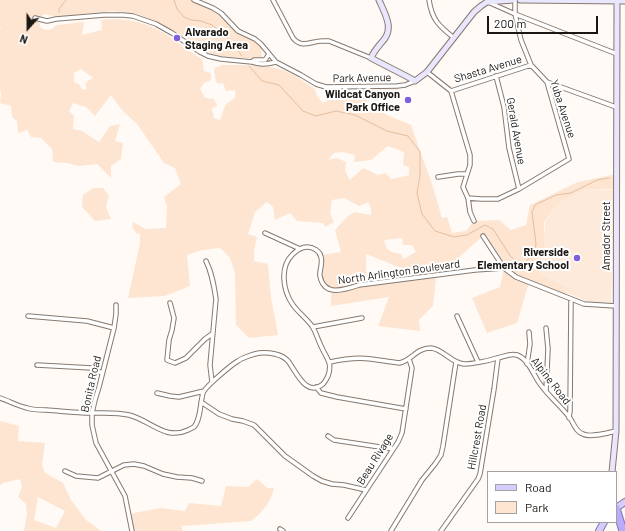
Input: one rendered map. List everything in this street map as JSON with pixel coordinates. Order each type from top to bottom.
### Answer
[{"type":"highway","points":[[618,522],[623,531]]},
{"type":"main road","points":[[599,531],[603,523]]},
{"type":"street","name":"Park Avenue","points":[[194,0],[213,8],[238,31],[255,39],[276,62],[326,88],[397,86],[415,82]]},
{"type":"street","points":[[273,0],[296,41],[304,44],[322,41],[329,42],[371,58],[415,82],[427,72],[474,12],[487,1],[514,0]]},
{"type":"street","points":[[371,58],[374,51],[386,37],[389,26],[379,0]]},
{"type":"street","points":[[429,0],[436,22],[454,38]]},
{"type":"street","name":"Yuba Avenue","points":[[514,0],[515,14],[521,40],[531,65],[547,82],[569,159],[519,189]]},
{"type":"street","points":[[520,0],[620,1]]},
{"type":"street","points":[[487,1],[515,14],[618,54]]},
{"type":"street","name":"Amador Street","points":[[612,471],[616,432],[616,107],[620,1]]},
{"type":"street","points":[[35,18],[47,22],[56,19],[104,15],[133,16],[150,21],[164,28],[208,56],[226,60],[252,62],[254,60],[268,64],[276,62]]},
{"type":"street","points":[[265,62],[269,54]]},
{"type":"street","name":"Shasta Avenue","points":[[451,90],[531,65]]},
{"type":"street","points":[[427,72],[451,90],[470,155],[470,165],[463,188],[468,198],[470,212],[474,221]]},
{"type":"street","name":"Gerald Avenue","points":[[496,76],[504,107],[509,148],[519,189]]},
{"type":"street","points":[[547,82],[616,107]]},
{"type":"street","points":[[438,177],[467,174]]},
{"type":"street","points":[[468,198],[498,199],[519,189]]},
{"type":"street","points":[[0,398],[27,408],[92,413],[123,413],[135,416],[168,433],[181,433],[194,427],[199,417],[204,391],[212,382],[238,361],[259,353],[271,353],[281,356],[288,361],[301,381],[309,387],[316,387],[322,384],[330,372],[330,362],[322,349],[313,327],[304,315],[293,306],[286,294],[284,282],[284,273],[287,263],[292,255],[300,249],[266,233]]},
{"type":"street","points":[[483,236],[504,268],[516,277],[584,304],[616,306]]},
{"type":"street","name":"North Arlington Boulevard","points":[[300,249],[307,247],[316,250],[321,255],[322,264],[320,274],[323,285],[331,290],[344,290],[359,285],[475,270],[504,268]]},
{"type":"street","points":[[206,261],[211,271],[216,299],[210,365],[212,382]]},
{"type":"street","points":[[569,418],[571,299]]},
{"type":"street","points":[[170,303],[174,318],[169,340],[168,360],[175,363],[186,358],[212,334]]},
{"type":"street","name":"Bonita Road","points":[[116,305],[114,328],[92,413],[92,425],[96,443],[125,496],[132,531]]},
{"type":"street","points":[[28,316],[88,321],[114,328]]},
{"type":"street","points":[[457,316],[478,362]]},
{"type":"street","points":[[313,327],[362,318]]},
{"type":"street","points":[[546,328],[548,349],[546,391]]},
{"type":"street","points":[[527,364],[530,344],[529,332]]},
{"type":"street","points":[[330,362],[356,358],[399,364],[404,363],[415,353],[423,349],[432,348],[440,351],[456,362],[441,455],[422,480],[391,531]]},
{"type":"street","name":"Alpine Road","points":[[456,362],[463,364],[478,362],[511,354],[519,356],[527,364],[538,382],[569,418],[576,430],[589,436],[616,432]]},
{"type":"street","name":"Hillcrest Road","points":[[441,531],[480,474],[498,358]]},
{"type":"street","name":"Beau Rivage","points":[[348,518],[398,442],[402,433],[412,368],[409,359]]},
{"type":"street","points":[[37,364],[92,368],[102,373]]},
{"type":"street","points":[[316,387],[321,393],[337,397],[406,408]]},
{"type":"street","points":[[157,393],[179,397],[204,391]]},
{"type":"street","points":[[201,402],[219,414],[232,420],[243,421],[254,425],[285,456],[322,481],[366,490]]},
{"type":"street","points":[[328,436],[334,440],[393,449]]},
{"type":"street","points":[[65,471],[76,476],[98,478],[124,465],[134,464],[144,466],[163,474],[192,478],[202,482]]},
{"type":"shaded area","name":"Riverside Elementary School","points":[[584,190],[614,190],[611,303],[588,302],[567,293],[569,288],[540,274],[545,243],[545,222],[559,203]]},
{"type":"green space","points":[[0,0],[198,0],[222,12],[239,29],[261,43],[262,58],[254,59],[213,54],[192,44],[160,23],[137,14],[113,11],[57,17],[45,14],[40,17],[39,22],[41,28],[47,30],[52,29],[57,25],[84,22],[82,35],[102,30],[101,20],[110,19],[128,20],[145,24],[161,31],[202,59],[204,71],[211,73],[211,80],[204,83],[200,89],[205,98],[214,99],[217,106],[212,108],[214,118],[220,120],[225,107],[235,96],[235,90],[226,91],[223,83],[219,84],[216,82],[214,72],[215,67],[219,67],[220,65],[260,66],[283,70],[315,89],[317,96],[323,103],[349,91],[397,89],[398,92],[367,101],[365,108],[383,112],[411,125],[432,184],[442,218],[447,217],[452,233],[466,231],[474,221],[499,220],[511,230],[526,225],[530,205],[578,182],[616,174],[616,189],[584,190],[559,203],[544,222],[545,243],[540,274],[569,288],[565,297],[529,282],[517,323],[487,333],[472,298],[500,287],[504,268],[483,236],[458,258],[451,273],[436,278],[433,306],[419,320],[420,331],[378,326],[389,297],[331,306],[331,290],[323,285],[319,274],[321,255],[341,252],[335,230],[348,216],[354,212],[371,215],[371,208],[368,202],[359,206],[344,198],[332,200],[330,213],[334,222],[325,227],[323,223],[297,221],[290,213],[275,220],[273,207],[267,202],[255,212],[248,234],[257,237],[254,251],[254,261],[268,264],[271,297],[278,335],[249,338],[236,325],[235,273],[230,258],[220,248],[202,250],[187,255],[190,286],[165,296],[128,298],[140,243],[140,234],[136,233],[132,227],[133,222],[146,229],[166,228],[167,206],[164,197],[181,184],[175,168],[164,163],[137,124],[122,110],[111,95],[95,116],[86,107],[73,103],[69,111],[74,116],[73,129],[82,131],[99,142],[110,126],[120,124],[115,141],[123,143],[121,159],[111,166],[111,178],[97,164],[78,166],[67,163],[53,162],[52,149],[41,138],[31,137],[27,130],[18,133],[17,121],[12,117],[11,106],[0,103]],"holes":[[[81,69],[93,78],[85,84],[87,88],[85,90],[82,89],[79,84],[74,82],[74,73]],[[388,146],[404,152],[403,165],[409,167],[409,175],[391,179],[386,173],[378,175],[363,168],[350,180],[345,171],[346,162],[337,158],[328,160],[334,153],[343,152],[355,155],[354,162],[371,160]],[[402,238],[403,245],[412,245],[416,252],[403,259],[401,254],[392,252],[388,249],[384,240]],[[366,254],[414,273],[415,278],[366,284]]]},
{"type":"green space","points":[[93,188],[103,188],[109,196],[106,207],[111,219],[95,221],[82,207],[83,195]]},
{"type":"green space","points":[[0,421],[19,426],[18,441],[45,443],[42,465],[45,473],[63,483],[71,500],[86,520],[101,531],[24,531],[27,514],[26,504],[18,497],[22,487],[20,479],[0,485]],"holes":[[[38,497],[65,511],[56,528],[34,520]]]},
{"type":"green space","points":[[257,479],[267,488],[274,488],[266,507],[251,521],[182,526],[182,531],[132,531],[129,514],[160,508],[185,511],[189,503],[221,506],[226,486],[248,487]]},
{"type":"waterway","points":[[59,12],[59,9],[66,0]]},
{"type":"waterway","points":[[174,0],[177,9],[184,17],[212,25],[231,41],[242,56]]},
{"type":"waterway","points":[[249,66],[262,81],[279,85],[303,111],[316,116],[336,111],[355,115],[387,131],[408,136],[420,152],[420,175],[417,193],[422,214],[435,231],[454,237],[467,235],[485,225],[493,229],[511,257],[517,261],[525,262],[533,255],[536,244],[532,212],[535,205],[556,195],[571,193],[597,180],[609,178]]},
{"type":"place","name":"Alvarado Staging Area","points":[[177,38]]},
{"type":"place","name":"Wildcat Canyon Park Office","points":[[408,100]]},
{"type":"place","name":"Riverside Elementary School","points":[[577,258]]}]
